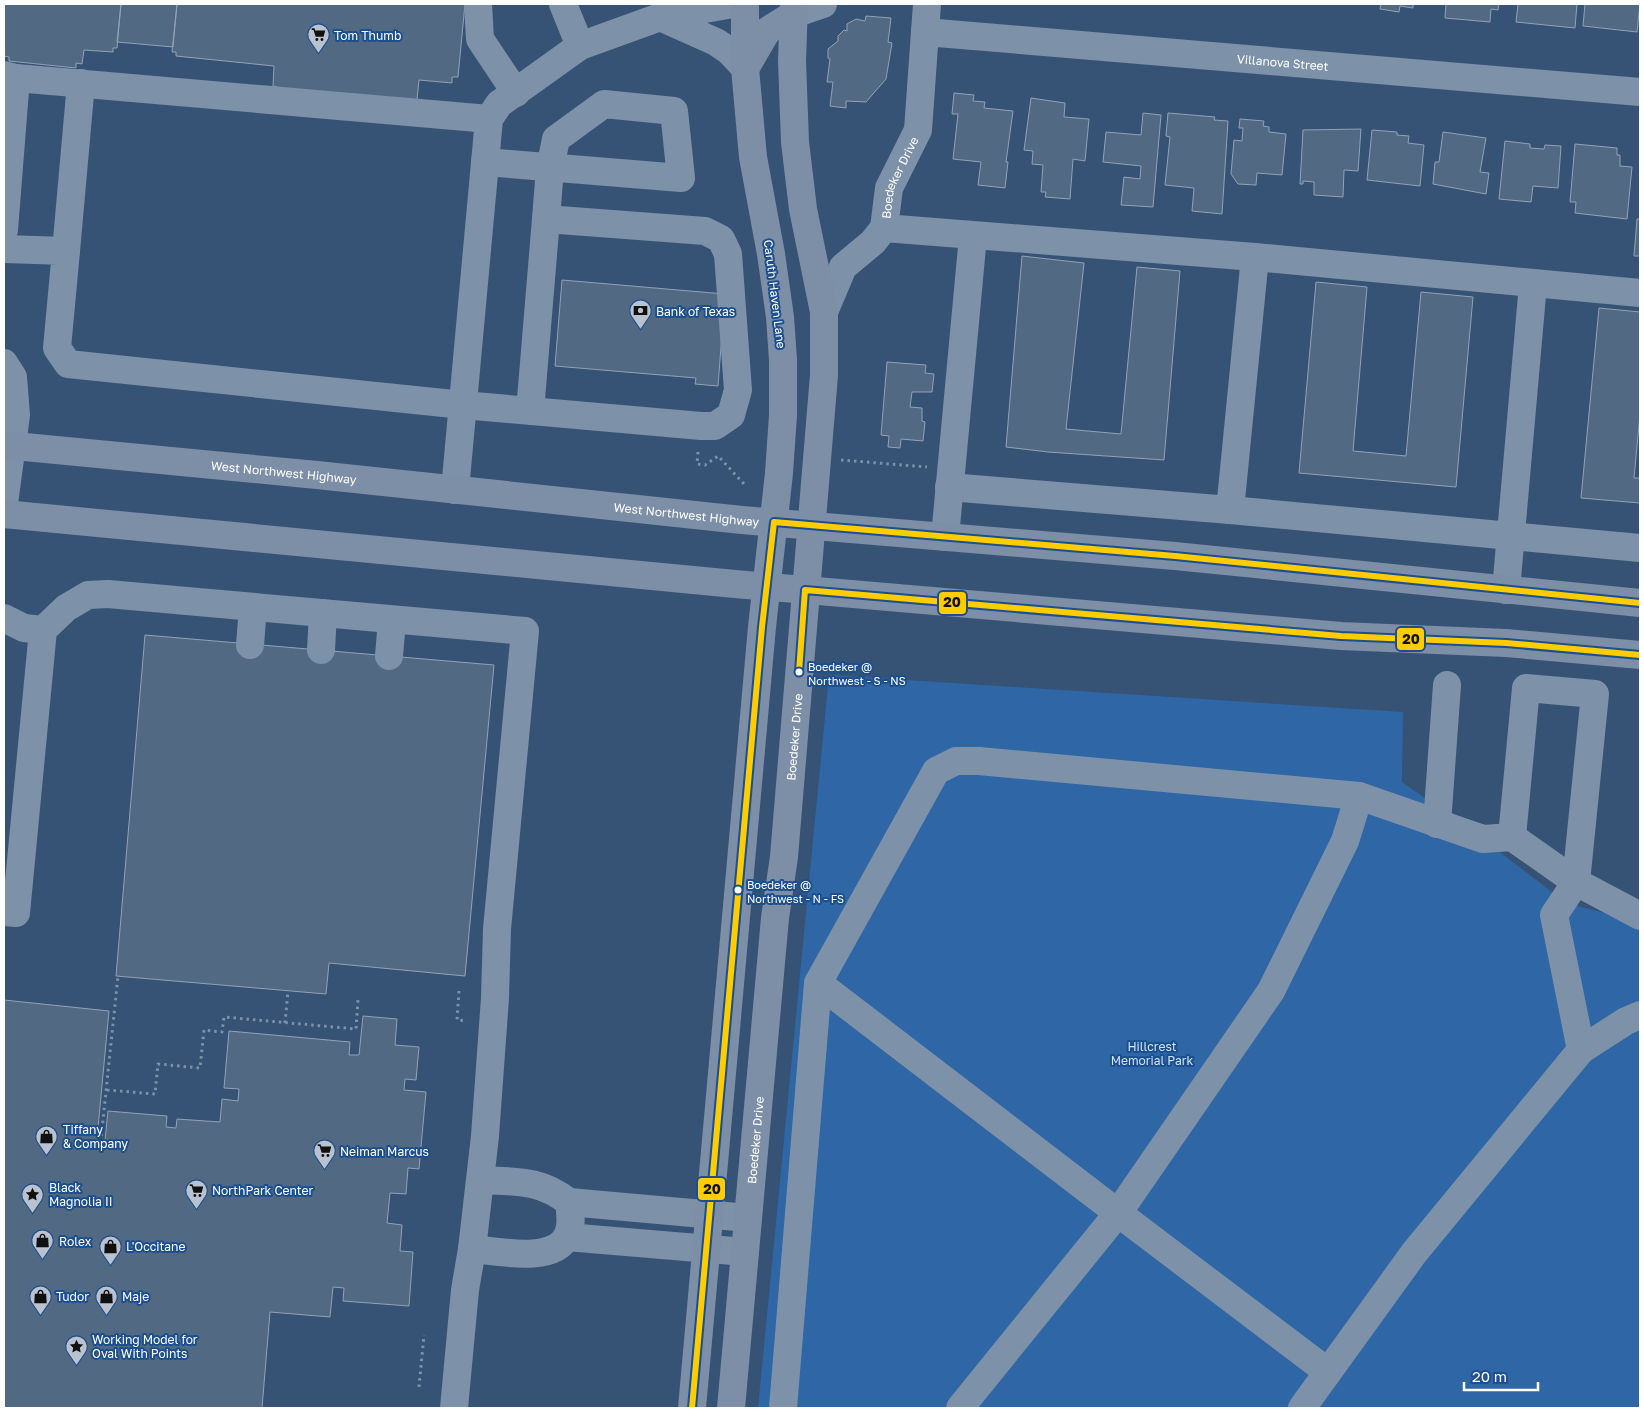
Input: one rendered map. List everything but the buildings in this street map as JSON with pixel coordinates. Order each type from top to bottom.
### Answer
[{"type":"main road","points":[[746,4],[792,61]]},
{"type":"main road","name":"Caruth Haven Lane","points":[[746,4],[745,68],[753,157],[771,254],[780,317],[783,360],[783,415],[767,586]]},
{"type":"main road","points":[[745,68],[767,31],[794,9]]},
{"type":"main road","points":[[794,9],[792,61],[795,142],[803,209],[824,312]]},
{"type":"main road","name":"Boedeker Drive","points":[[731,1408],[775,918],[784,857],[824,375],[824,312]]},
{"type":"main road","name":"West Northwest Highway","points":[[8,446],[811,526],[1175,556],[1640,603]]},
{"type":"main road","points":[[4,514],[805,590],[1341,636],[1506,643],[1640,655]]},
{"type":"main road","points":[[692,1408],[767,586]]},
{"type":"street","points":[[478,4],[480,39],[516,93]]},
{"type":"street","points":[[563,4],[580,46]]},
{"type":"street","points":[[455,490],[489,118],[499,104],[580,46],[660,17],[733,4]]},
{"type":"street","points":[[794,9],[823,4]]},
{"type":"street","name":"Boedeker Drive","points":[[824,312],[843,267],[873,242],[886,219],[889,188],[918,130],[926,4]]},
{"type":"street","points":[[660,17],[716,42],[728,50],[745,68]]},
{"type":"street","name":"Villanova Street","points":[[925,32],[1640,92]]},
{"type":"street","points":[[4,230],[10,76],[489,118]]},
{"type":"street","points":[[81,83],[57,348],[68,364],[462,405],[701,426],[716,426],[731,416],[738,390],[728,254],[721,239],[705,232],[546,219]]},
{"type":"street","points":[[486,162],[550,168],[681,178],[674,110],[604,104],[556,139],[550,168],[530,411]]},
{"type":"street","points":[[886,219],[973,236],[1255,257],[1640,293]]},
{"type":"street","points":[[886,219],[1640,277]]},
{"type":"street","points":[[945,537],[941,477],[973,236]]},
{"type":"street","points":[[4,249],[66,252]]},
{"type":"street","points":[[1230,510],[1255,257]]},
{"type":"street","points":[[1506,590],[1533,284]]},
{"type":"street","points":[[4,363],[13,377],[16,415],[8,446],[4,503]]},
{"type":"street","points":[[941,477],[1230,510],[1511,538],[1640,548]]},
{"type":"street","points":[[4,912],[16,913],[42,630],[66,608],[88,595],[108,594],[525,630],[497,929],[494,1023],[481,1180],[466,1290],[454,1408]]},
{"type":"street","points":[[250,645],[253,607]]},
{"type":"street","points":[[320,650],[324,613]]},
{"type":"street","points":[[4,618],[24,628],[42,630]]},
{"type":"street","points":[[389,656],[392,620]]},
{"type":"street","points":[[1437,824],[1447,685]]},
{"type":"street","points":[[1512,838],[1526,688],[1595,694],[1576,882],[1554,915],[1581,1050]]},
{"type":"street","points":[[783,1408],[818,983],[936,771],[956,760],[979,761],[1359,796],[1483,839],[1512,838],[1576,882],[1640,916]]},
{"type":"street","points":[[960,1408],[1118,1213],[1271,991],[1346,841],[1359,796]]},
{"type":"street","points":[[818,983],[1328,1372]]},
{"type":"street","points":[[1302,1408],[1414,1253],[1581,1050],[1626,1021],[1640,1015]]},
{"type":"street","points":[[481,1180],[526,1182],[545,1187],[569,1202],[748,1218]]},
{"type":"street","points":[[472,1249],[522,1254],[540,1253],[555,1248],[567,1237],[571,1220],[569,1202]]},
{"type":"street","points":[[567,1237],[745,1252]]},
{"type":"path","points":[[701,426],[697,464],[705,465],[718,456],[745,485]]},
{"type":"path","points":[[834,460],[941,477]]},
{"type":"path","points":[[100,1149],[118,976]]},
{"type":"path","points":[[284,1023],[288,990]]},
{"type":"path","points":[[457,1020],[459,991]]},
{"type":"path","points":[[106,1090],[155,1094],[158,1064],[200,1068],[204,1030],[222,1032],[224,1017],[356,1029],[358,1000]]},
{"type":"path","points":[[419,1387],[424,1335]]},
{"type":"green space","name":"Hillcrest Memorial Park","points":[[829,675],[1403,712],[1402,782],[1483,839],[1566,903],[1640,922],[1640,1408],[758,1408]]},
{"type":"transit line","name":"20","points":[[692,1408],[762,627],[774,522],[1175,556],[1640,603]]},
{"type":"transit line","name":"20","points":[[799,672],[805,590],[1341,636],[1506,643],[1640,655]]},
{"type":"place","name":"Tom Thumb","points":[[318,54]]},
{"type":"place","name":"Bank of Texas","points":[[640,330]]},
{"type":"place","name":"Boedeker @ Northwest - S - NS","points":[[799,672]]},
{"type":"place","name":"Boedeker @ Northwest - N - FS","points":[[738,890]]},
{"type":"place","name":"Tiffany & Company","points":[[47,1155]]},
{"type":"place","name":"Neiman Marcus","points":[[324,1170]]},
{"type":"place","name":"NorthPark Center","points":[[196,1209]]},
{"type":"place","name":"Black Magnolia II","points":[[33,1213]]},
{"type":"place","name":"Rolex","points":[[43,1260]]},
{"type":"place","name":"L'Occitane","points":[[110,1265]]},
{"type":"place","name":"Tudor","points":[[40,1315]]},
{"type":"place","name":"Maje","points":[[106,1315]]},
{"type":"place","name":"Working Model for Oval With Points","points":[[76,1365]]}]
